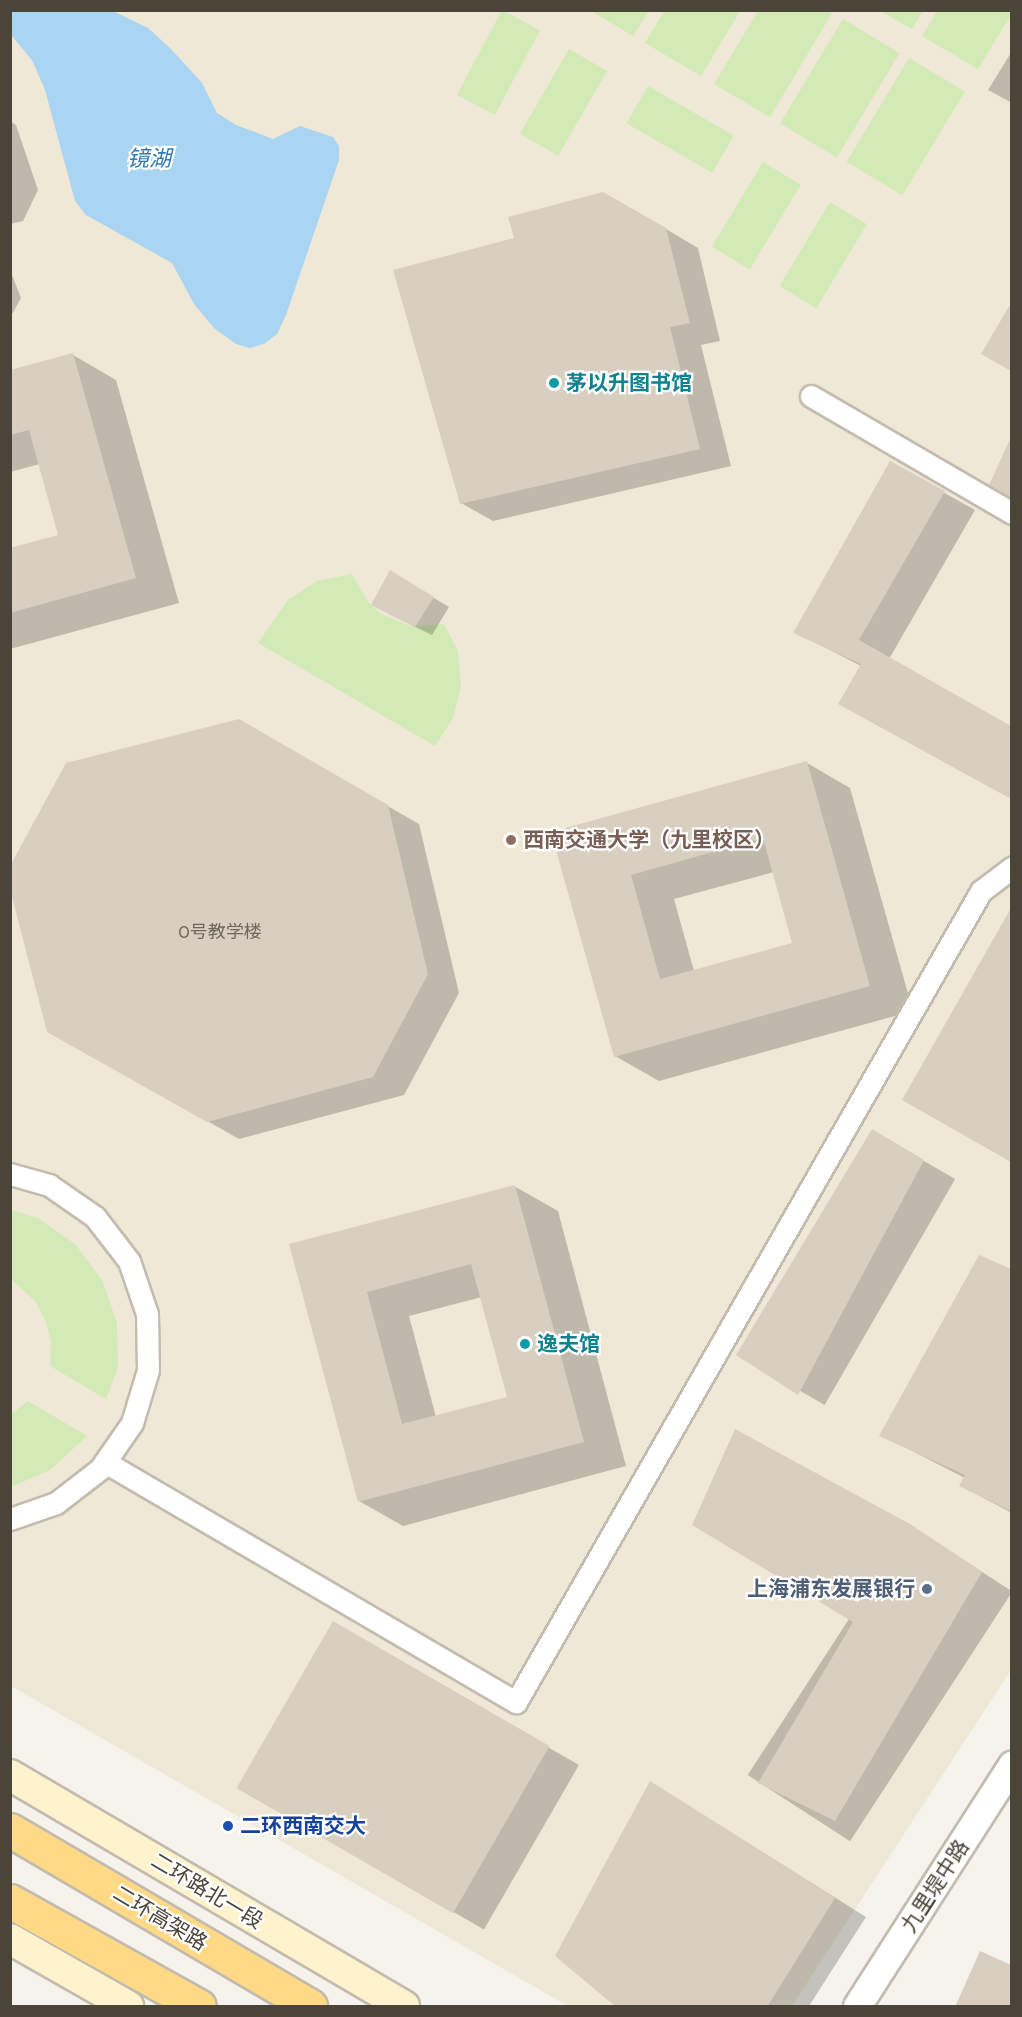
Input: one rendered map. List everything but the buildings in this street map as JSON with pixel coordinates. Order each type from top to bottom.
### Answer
[{"type":"highway","name":"二环高架路","points":[[10,1830],[310,2007]]},
{"type":"highway","points":[[10,1901],[199,2007]]},
{"type":"main road","name":"二环路北一段","points":[[10,1775],[404,2007]]},
{"type":"main road","points":[[10,1940],[128,2007]]},
{"type":"street","points":[[811,396],[1011,513]]},
{"type":"street","points":[[105,1462],[516,1702],[981,891],[1011,868]]},
{"type":"street","points":[[10,1174],[49,1185],[95,1217],[129,1262],[147,1314],[148,1370],[132,1424],[105,1462],[56,1503],[10,1519]]},
{"type":"street","name":"九里堤中路","points":[[857,2007],[1011,1765]]},
{"type":"shaded area","name":"西南交通大学（九里校区）","points":[[11,11],[1011,11],[1011,1670],[792,2006],[568,2006],[11,1686]]},
{"type":"green space","points":[[502,10],[540,30],[495,115],[457,95]]},
{"type":"green space","points":[[665,10],[740,10],[701,76],[645,43]]},
{"type":"green space","points":[[1011,10],[1012,13],[978,69],[922,36],[937,11]]},
{"type":"green space","points":[[591,11],[649,11],[633,36]]},
{"type":"green space","points":[[758,11],[828,11],[832,13],[770,117],[714,84]]},
{"type":"green space","points":[[880,11],[923,11],[912,29]]},
{"type":"green space","points":[[843,19],[900,53],[837,158],[780,124]]},
{"type":"green space","points":[[569,49],[607,71],[558,156],[520,134]]},
{"type":"green space","points":[[909,58],[965,91],[902,195],[847,162]]},
{"type":"green space","points":[[648,86],[734,136],[712,173],[626,123]]},
{"type":"green space","points":[[763,162],[801,185],[750,270],[712,247]]},
{"type":"green space","points":[[830,202],[867,224],[816,308],[780,286]]},
{"type":"green space","points":[[352,574],[368,602],[381,614],[411,626],[444,624],[458,651],[461,686],[453,718],[435,746],[258,643],[288,600],[317,581]]},
{"type":"green space","points":[[11,1210],[38,1218],[75,1244],[102,1280],[117,1323],[118,1368],[106,1399],[50,1366],[51,1342],[46,1322],[36,1302],[11,1279]]},
{"type":"green space","points":[[28,1401],[87,1436],[50,1470],[11,1487],[11,1414]]},
{"type":"water","name":"镜湖","points":[[111,10],[148,28],[171,49],[202,83],[217,113],[236,125],[273,139],[300,126],[333,137],[339,146],[339,160],[286,315],[277,334],[264,344],[250,348],[236,344],[214,328],[194,304],[172,263],[86,215],[75,201],[45,90],[32,60],[11,35],[11,11]]},
{"type":"place","name":"茅以升图书馆","points":[[554,383]]},
{"type":"place","name":"西南交通大学（九里校区）","points":[[511,840]]},
{"type":"place","name":"逸夫馆","points":[[525,1344]]},
{"type":"place","name":"上海浦东发展银行","points":[[927,1589]]},
{"type":"place","name":"二环西南交大","points":[[228,1826]]}]
